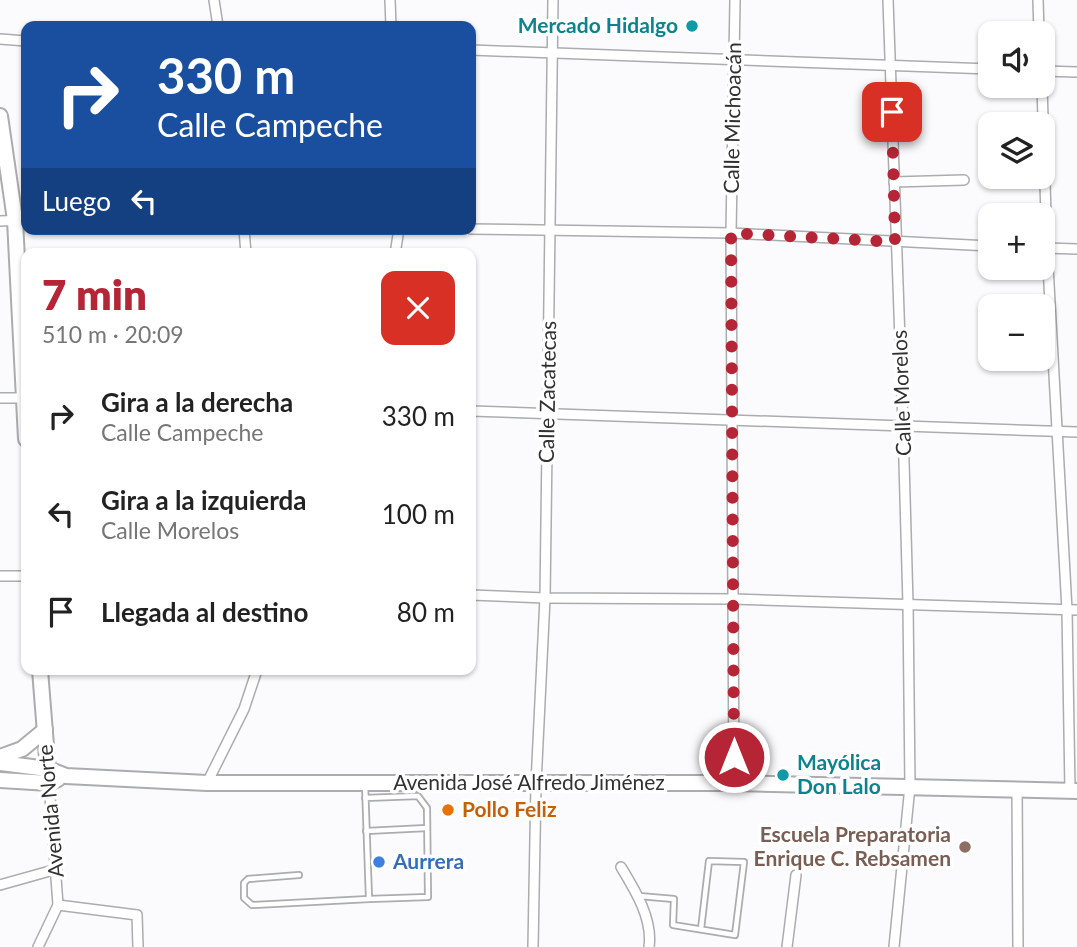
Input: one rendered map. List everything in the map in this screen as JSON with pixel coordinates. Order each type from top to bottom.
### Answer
[{"type":"main road","points":[[0,116],[14,220],[21,333]]},
{"type":"main road","name":"Avenida Norte","points":[[40,675],[49,776]]},
{"type":"main road","points":[[0,757],[22,748],[45,730]]},
{"type":"main road","points":[[0,763],[49,776]]},
{"type":"main road","points":[[0,779],[49,776]]},
{"type":"main road","name":"Avenida José Alfredo Jiménez","points":[[49,776],[365,791],[537,784],[734,783],[1073,791]]},
{"type":"street","points":[[214,0],[217,21]]},
{"type":"street","points":[[390,0],[391,21]]},
{"type":"street","name":"Calle Zacatecas","points":[[533,947],[545,598],[553,0]]},
{"type":"street","name":"Calle Michoacán","points":[[734,783],[731,233],[735,0]]},
{"type":"street","name":"Calle Morelos","points":[[888,0],[908,604],[909,786],[894,947]]},
{"type":"street","points":[[1038,0],[1039,21]]},
{"type":"street","points":[[0,39],[21,41]]},
{"type":"street","points":[[476,50],[978,69]]},
{"type":"street","points":[[1055,71],[1077,72]]},
{"type":"street","points":[[1042,98],[1044,203]]},
{"type":"street","points":[[894,182],[964,180]]},
{"type":"street","points":[[476,229],[731,233],[978,245]]},
{"type":"street","points":[[1055,248],[1077,249]]},
{"type":"street","points":[[1047,280],[1072,610],[1073,791]]},
{"type":"street","points":[[0,398],[21,398]]},
{"type":"street","points":[[476,411],[1077,432]]},
{"type":"street","points":[[0,576],[21,576]]},
{"type":"street","points":[[476,595],[733,599],[1072,610]]},
{"type":"street","points":[[206,783],[244,709],[255,675]]},
{"type":"street","name":"Avenida Norte","points":[[38,947],[58,905],[49,776]]},
{"type":"street","points":[[1017,788],[1018,947]]},
{"type":"street","points":[[621,867],[638,896],[650,937],[649,947]]},
{"type":"street","points":[[0,885],[57,869]]},
{"type":"street","points":[[787,947],[796,875]]},
{"type":"street","points":[[58,905],[137,915],[138,947]]},
{"type":"lane","points":[[299,875],[248,879],[244,883],[244,898],[252,905],[428,897],[427,808],[418,796],[365,791],[369,899]]},
{"type":"lane","points":[[366,831],[427,828]]},
{"type":"lane","points":[[638,896],[674,899],[673,925],[735,935],[744,862],[709,861],[701,929]]},
{"type":"place","name":"Mercado Hidalgo","points":[[692,26]]},
{"type":"place","name":"Mayólica Don Lalo","points":[[783,775]]},
{"type":"place","name":"Pollo Feliz","points":[[448,810]]},
{"type":"place","name":"Escuela Preparatoria Enrique C. Rebsamen","points":[[965,847]]},
{"type":"place","name":"Aurrera","points":[[379,862]]},
{"type":"route","points":[[734,757],[731,233],[895,242],[892,112]]}]
